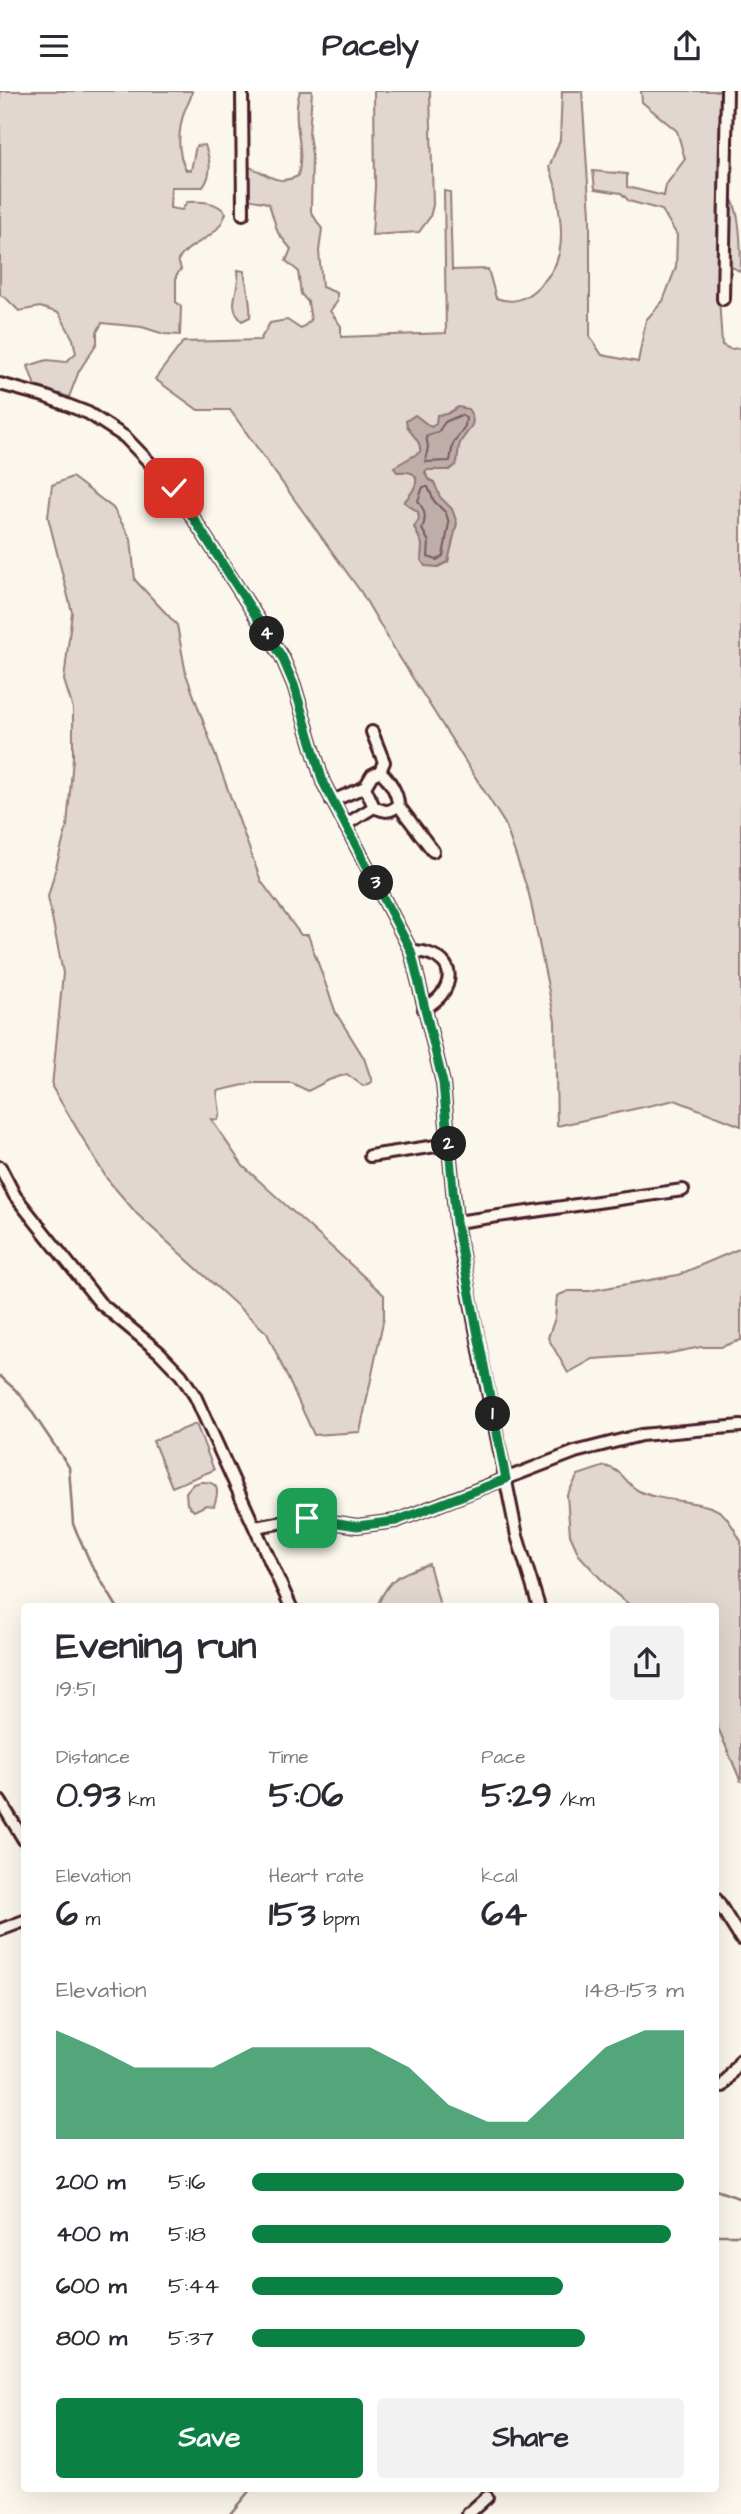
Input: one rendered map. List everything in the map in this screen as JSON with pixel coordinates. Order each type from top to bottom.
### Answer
[{"type":"street","points":[[242,91],[243,214]]},
{"type":"street","points":[[723,299],[727,91]]},
{"type":"street","points":[[0,384],[44,396],[88,413],[125,437],[174,488],[282,657],[294,685],[323,782],[411,951],[443,1083],[456,1222],[517,1536],[538,1603]]},
{"type":"street","points":[[332,801],[365,786],[372,775],[380,771],[384,762],[372,732]]},
{"type":"street","points":[[380,771],[386,776],[398,798],[398,805],[433,851]]},
{"type":"street","points":[[365,786],[374,807],[384,812],[392,811],[398,805]]},
{"type":"street","points":[[345,825],[374,807]]},
{"type":"street","points":[[411,951],[426,951],[440,957],[447,969],[447,983],[441,996],[424,1009]]},
{"type":"street","points":[[370,1156],[449,1144]]},
{"type":"street","points":[[0,1167],[15,1196],[100,1303],[159,1352],[181,1375],[195,1396],[289,1603]]},
{"type":"street","points":[[456,1222],[683,1190]]},
{"type":"street","points":[[255,1527],[307,1518],[357,1526],[396,1521],[576,1453],[641,1435],[741,1426]]},
{"type":"street","points":[[0,1801],[21,1835]]},
{"type":"street","points":[[719,1904],[741,1939]]},
{"type":"street","points":[[0,1930],[21,1922]]},
{"type":"street","points":[[723,2086],[741,2060]]},
{"type":"street","points":[[468,2514],[487,2497]]},
{"type":"shaded area","points":[[0,91],[192,91],[181,127],[181,157],[186,170],[191,170],[196,146],[205,145],[209,172],[203,187],[171,187],[170,208],[182,210],[187,202],[203,202],[218,206],[226,213],[211,235],[190,248],[178,260],[181,269],[176,276],[176,302],[181,306],[180,335],[164,334],[142,327],[102,323],[97,332],[97,343],[79,371],[69,397],[35,386],[28,366],[47,360],[66,362],[76,353],[73,339],[59,313],[40,307],[19,311],[0,295]]},
{"type":"shaded area","points":[[300,91],[312,91],[309,135],[312,154],[311,212],[322,229],[319,251],[322,287],[337,293],[337,302],[330,311],[341,326],[341,337],[446,333],[444,191],[450,192],[452,270],[488,269],[496,298],[507,301],[527,296],[545,281],[556,263],[561,243],[557,193],[549,167],[560,140],[562,91],[582,91],[590,215],[590,337],[602,355],[638,362],[646,320],[663,301],[676,267],[677,235],[662,210],[629,201],[621,193],[595,189],[593,171],[627,174],[627,187],[664,196],[666,185],[685,159],[677,131],[642,102],[641,91],[721,91],[717,265],[722,345],[730,349],[741,348],[741,1126],[675,1100],[557,1126],[555,1021],[529,894],[505,824],[361,592],[230,410],[198,410],[155,379],[183,342],[260,340],[270,323],[287,320],[301,329],[311,320],[308,302],[301,294],[298,271],[286,261],[291,249],[278,233],[269,204],[247,198],[246,166],[277,179],[298,176],[300,154],[297,103]]},
{"type":"shaded area","points":[[374,91],[430,91],[433,205],[430,217],[419,232],[372,235],[375,187]]},
{"type":"shaded area","points":[[729,195],[738,220],[741,272],[727,264]]},
{"type":"shaded area","points":[[238,270],[244,271],[250,307],[250,317],[242,321],[237,315],[234,303]]},
{"type":"shaded area","points":[[72,477],[113,508],[131,539],[135,580],[177,625],[186,674],[261,881],[301,935],[308,935],[336,1013],[364,1058],[372,1082],[363,1086],[347,1074],[308,1091],[292,1083],[253,1083],[217,1091],[220,1113],[218,1120],[211,1119],[243,1166],[384,1295],[384,1317],[360,1432],[314,1435],[267,1333],[137,1214],[107,1179],[52,1087],[63,973],[48,897],[67,826],[73,758],[73,709],[64,680],[72,612],[48,517],[52,485]]},
{"type":"shaded area","points":[[741,1248],[741,1340],[721,1347],[593,1359],[568,1373],[548,1338],[555,1318],[557,1296],[568,1291],[589,1291],[678,1275]]},
{"type":"shaded area","points":[[196,1424],[214,1470],[172,1487],[153,1441]]},
{"type":"shaded area","points":[[605,1466],[617,1471],[634,1488],[648,1495],[716,1509],[728,1520],[741,1541],[741,1782],[719,1730],[719,1603],[627,1603],[610,1589],[579,1555],[570,1535],[567,1495],[578,1475]]},
{"type":"shaded area","points":[[201,1482],[215,1485],[216,1501],[214,1506],[206,1505],[194,1511],[187,1504],[186,1492],[193,1484]]},
{"type":"shaded area","points":[[429,1564],[439,1603],[379,1603],[392,1582]]},
{"type":"water","points":[[458,407],[468,409],[473,420],[459,446],[456,465],[449,470],[425,472],[428,479],[434,482],[440,497],[452,509],[457,523],[448,562],[438,567],[425,566],[421,560],[422,544],[414,527],[419,519],[418,512],[404,502],[415,486],[415,476],[412,473],[397,472],[394,467],[420,452],[419,443],[406,421],[415,415],[431,427],[436,424],[437,415],[447,414]]},
{"type":"waterway","points":[[0,1376],[20,1394],[69,1467],[73,1524],[91,1564],[115,1603]]},
{"type":"waterway","points":[[719,2191],[741,2199]]},
{"type":"waterway","points":[[719,2235],[741,2235]]},
{"type":"waterway","points":[[230,2514],[248,2492]]},
{"type":"route","points":[[174,488],[282,657],[294,685],[323,782],[411,951],[443,1083],[456,1222],[506,1479],[396,1521],[357,1526],[307,1518]]}]
